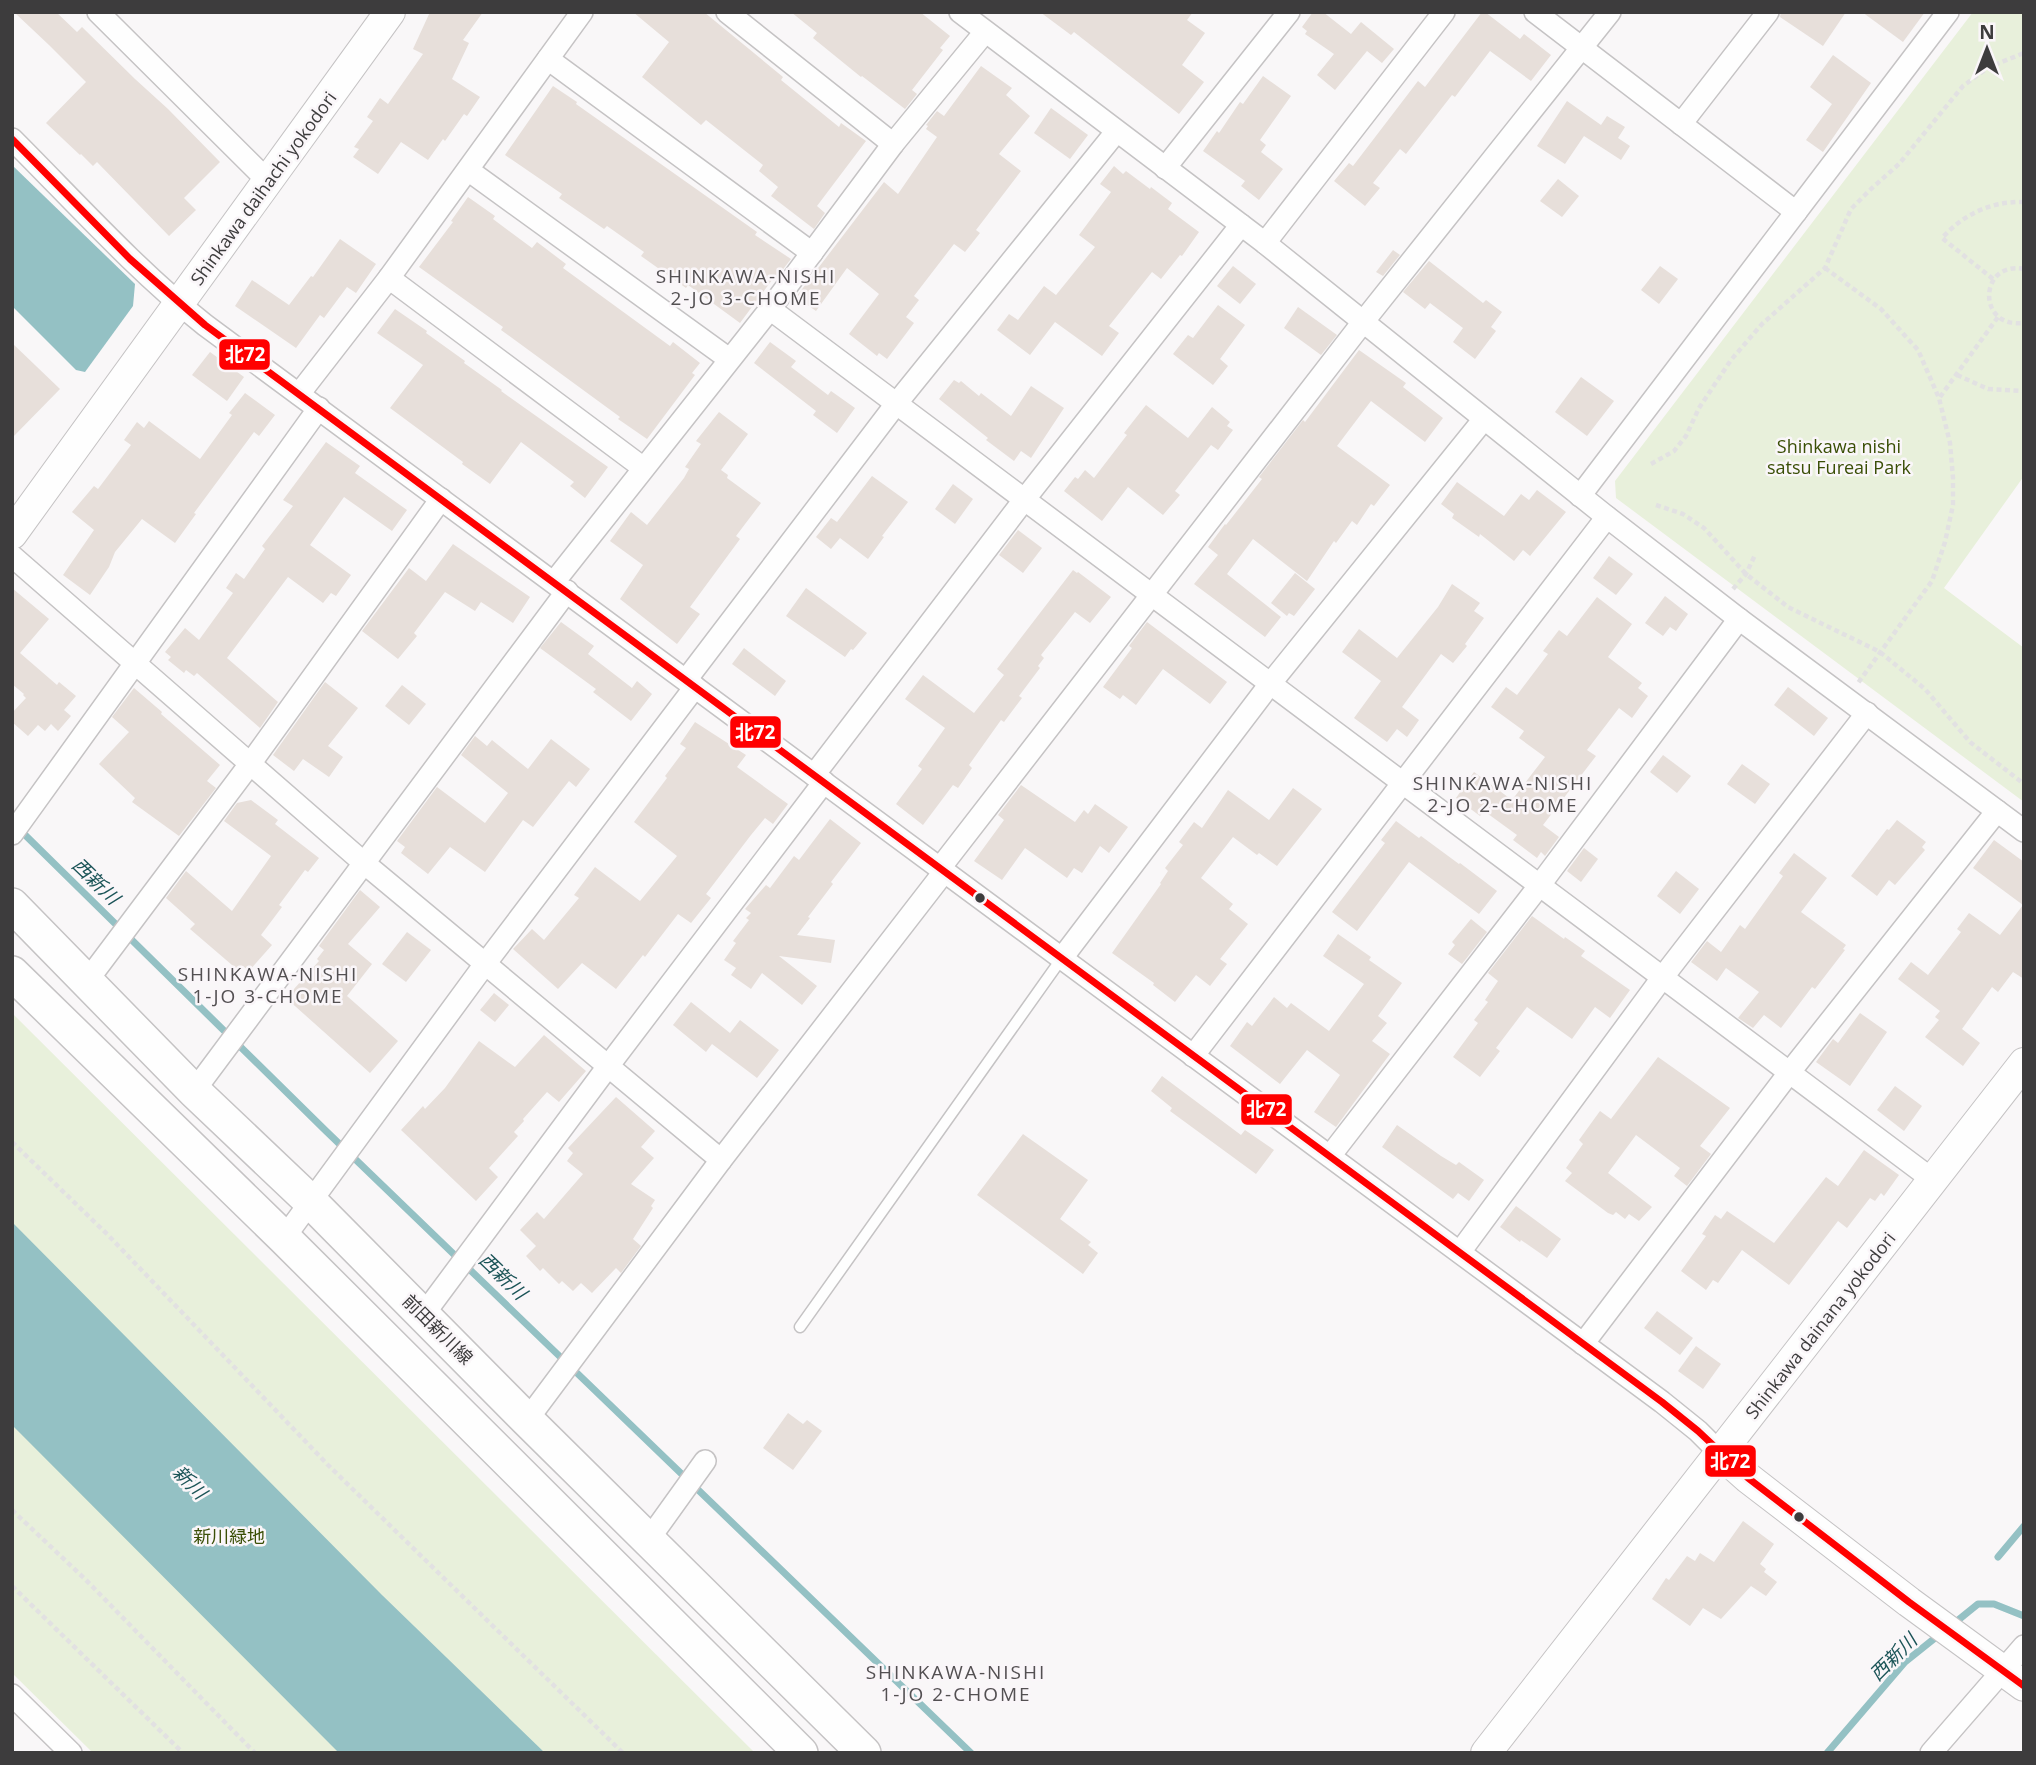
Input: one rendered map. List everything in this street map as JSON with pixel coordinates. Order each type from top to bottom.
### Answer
[{"type":"main road","name":"前田新川線","points":[[12,905],[194,1091],[311,1202],[864,1753]]},
{"type":"main road","points":[[12,973],[284,1238],[801,1753]]},
{"type":"street","points":[[98,12],[268,181]]},
{"type":"street","name":"Shinkawa daihachi yokodori","points":[[12,534],[390,12]]},
{"type":"street","points":[[299,394],[389,278],[582,12]]},
{"type":"street","points":[[727,12],[894,144]]},
{"type":"street","points":[[960,12],[1265,243],[1580,496],[1739,619],[2024,831]]},
{"type":"street","points":[[1165,169],[1289,12]]},
{"type":"street","points":[[1265,243],[1444,12]]},
{"type":"street","points":[[1535,12],[1796,212]]},
{"type":"street","points":[[527,1420],[1150,594],[1610,12]]},
{"type":"street","points":[[1681,124],[1768,12]]},
{"type":"street","points":[[1580,496],[1948,12]]},
{"type":"street","points":[[194,1091],[363,863],[642,467],[770,309],[894,144],[985,32]]},
{"type":"street","points":[[548,59],[812,253]]},
{"type":"street","points":[[284,1238],[896,404],[1116,132]]},
{"type":"street","points":[[12,139],[179,304],[1662,1402],[1698,1431],[1748,1478],[2013,1678]]},
{"type":"street","points":[[468,170],[729,359]]},
{"type":"street","points":[[424,1314],[1024,500],[1241,225]]},
{"type":"street","points":[[389,278],[642,467]]},
{"type":"street","points":[[770,309],[1933,1181]]},
{"type":"street","points":[[12,834],[319,408]]},
{"type":"street","points":[[1062,958],[1269,684],[1484,419]]},
{"type":"street","points":[[88,982],[250,764],[441,499]]},
{"type":"street","points":[[1194,1056],[1607,517]]},
{"type":"street","points":[[12,556],[363,863],[721,1160]]},
{"type":"street","points":[[1330,1156],[1539,886],[1739,619]]},
{"type":"street","points":[[1460,1252],[1662,978],[1867,713]]},
{"type":"street","points":[[1583,1344],[1789,1073],[1997,811]]},
{"type":"street","name":"Shinkawa dainana yokodori","points":[[1486,1753],[2024,1063]]},
{"type":"street","points":[[649,1539],[705,1461]]},
{"type":"street","points":[[1931,1753],[2013,1678],[2024,1646]]},
{"type":"street","points":[[12,1695],[71,1753]]},
{"type":"lane","points":[[800,1327],[1062,958]]},
{"type":"path","points":[[1651,464],[1674,451],[1686,436],[1699,408],[1731,360],[1762,324],[1825,268],[1851,209],[1899,164],[1963,86],[1989,67],[2024,52]]},
{"type":"path","points":[[1993,279],[1942,238],[1955,223],[1975,212],[1995,204],[2024,202]]},
{"type":"path","points":[[1825,268],[1881,309],[1918,349],[1939,398],[1950,443],[1953,478],[1952,505],[1945,542],[1931,581],[1855,686]]},
{"type":"path","points":[[2024,269],[2005,270],[1993,279],[1989,290],[1990,307],[1998,317],[2012,324],[2024,323]]},
{"type":"path","points":[[1939,398],[1998,317]]},
{"type":"path","points":[[1957,375],[1988,388],[2024,391]]},
{"type":"path","points":[[1656,505],[1684,514],[1704,528],[1746,574],[1788,607],[1880,652],[1925,689],[1970,741],[2024,784]]},
{"type":"path","points":[[1731,592],[1746,574],[1755,555]]},
{"type":"path","points":[[12,1142],[108,1235],[328,1465],[623,1753]]},
{"type":"path","points":[[12,1510],[86,1580],[255,1753]]},
{"type":"path","points":[[12,1586],[183,1753]]},
{"type":"green space","name":"Shinkawa nishi satsu Fureai Park","points":[[1973,12],[2024,12],[2024,476],[1944,588],[2024,648],[2024,802],[1616,498],[1615,481]]},
{"type":"green space","name":"新川緑地","points":[[12,1013],[755,1753],[93,1753],[12,1673]]},
{"type":"water","points":[[12,165],[135,284],[133,306],[85,372],[76,370],[12,306]]},
{"type":"water","name":"新川","points":[[12,1222],[382,1595],[545,1753],[339,1753],[12,1425]]},
{"type":"building","points":[[14,12],[56,12],[77,32],[82,27],[220,162],[184,198],[196,210],[169,236],[97,162],[93,166],[46,123],[86,82]]},
{"type":"building","points":[[430,12],[483,12],[463,40],[469,43],[452,79],[480,97],[428,160],[401,142],[378,174],[353,157],[359,149],[354,147],[373,121],[367,117],[380,98],[388,104],[423,54],[413,49]]},
{"type":"building","points":[[633,12],[704,12],[839,127],[841,123],[866,141],[817,206],[825,213],[814,229],[771,196],[778,187],[759,171],[763,165],[706,120],[701,125],[642,77],[669,42]]},
{"type":"building","points":[[791,12],[920,12],[950,36],[940,48],[943,50],[912,90],[917,94],[905,109],[813,38],[817,33]]},
{"type":"building","points":[[1040,12],[1193,12],[1187,20],[1205,33],[1182,65],[1204,82],[1179,114],[1074,32],[1071,35]]},
{"type":"building","points":[[1313,12],[1323,12],[1351,34],[1361,22],[1394,49],[1382,63],[1367,51],[1335,90],[1317,75],[1334,54],[1305,34],[1307,31],[1302,27]]},
{"type":"building","points":[[1482,12],[1520,39],[1524,34],[1551,55],[1531,81],[1490,51],[1406,154],[1400,149],[1373,183],[1380,188],[1365,206],[1334,181],[1349,163],[1353,166],[1418,81],[1425,87]]},
{"type":"building","points":[[1781,12],[1846,12],[1823,46],[1780,17]]},
{"type":"building","points":[[1862,12],[1925,12],[1903,42]]},
{"type":"building","points":[[1833,55],[1871,83],[1823,152],[1806,140],[1832,104],[1810,87]]},
{"type":"building","points":[[981,66],[1012,88],[1006,95],[1030,116],[999,154],[1021,171],[976,230],[980,233],[965,252],[954,244],[914,296],[919,300],[906,317],[914,323],[887,359],[879,353],[877,356],[849,334],[879,294],[847,268],[816,311],[796,297],[884,182],[898,194],[937,137],[926,129],[926,125],[937,111],[944,116]]},
{"type":"building","points":[[1263,76],[1291,96],[1260,140],[1266,145],[1261,152],[1283,169],[1259,200],[1241,186],[1245,181],[1203,151]]},
{"type":"building","points":[[553,86],[791,259],[740,323],[688,285],[686,288],[641,256],[644,252],[607,226],[604,229],[559,198],[562,194],[505,155]]},
{"type":"building","points":[[1567,101],[1601,125],[1607,116],[1625,127],[1618,138],[1630,146],[1621,160],[1584,136],[1565,164],[1537,146]]},
{"type":"building","points":[[1051,108],[1088,135],[1070,159],[1034,133]]},
{"type":"building","points":[[1114,166],[1123,174],[1126,171],[1172,203],[1168,209],[1199,232],[1161,279],[1152,272],[1109,326],[1119,333],[1102,356],[1055,322],[1030,355],[997,330],[1009,314],[1018,320],[1044,286],[1056,295],[1095,247],[1079,235],[1111,192],[1100,184]]},
{"type":"building","points":[[1558,179],[1579,196],[1562,217],[1540,201]]},
{"type":"building","points":[[468,197],[532,248],[537,242],[566,264],[563,268],[670,346],[673,342],[700,363],[692,373],[695,375],[647,439],[501,330],[503,327],[419,267]]},
{"type":"building","points":[[340,239],[376,264],[356,293],[347,287],[324,318],[320,315],[296,348],[235,306],[252,280],[289,305]]},
{"type":"building","points":[[1393,250],[1400,255],[1383,276],[1376,272]]},
{"type":"building","points":[[1429,261],[1483,303],[1486,300],[1502,312],[1491,327],[1496,331],[1475,359],[1453,342],[1463,328],[1430,303],[1425,309],[1403,292]]},
{"type":"building","points":[[1233,266],[1256,284],[1240,304],[1217,286]]},
{"type":"building","points":[[1660,266],[1678,279],[1659,304],[1641,290]]},
{"type":"building","points":[[1218,305],[1245,325],[1220,359],[1228,366],[1213,385],[1173,354],[1188,335],[1193,338]]},
{"type":"building","points":[[1298,307],[1337,335],[1321,355],[1284,328]]},
{"type":"building","points":[[395,309],[427,331],[426,333],[501,391],[608,467],[585,498],[570,486],[574,482],[521,442],[490,484],[390,408],[423,365],[377,333]]},
{"type":"building","points":[[770,342],[796,361],[791,367],[828,395],[831,391],[855,408],[837,433],[813,415],[816,411],[754,363]]},
{"type":"building","points":[[12,343],[60,389],[12,438]]},
{"type":"building","points":[[1359,350],[1406,383],[1403,387],[1443,418],[1425,442],[1371,401],[1337,446],[1390,485],[1374,506],[1371,504],[1357,525],[1352,521],[1336,543],[1334,541],[1307,581],[1253,539],[1227,574],[1281,617],[1265,637],[1194,584],[1218,555],[1208,547],[1262,479],[1259,477],[1303,420],[1305,422]]},
{"type":"building","points":[[210,352],[244,377],[227,401],[192,375]]},
{"type":"building","points":[[1581,377],[1614,401],[1587,436],[1555,412]]},
{"type":"building","points":[[954,380],[959,383],[961,381],[979,396],[981,393],[1011,416],[1031,386],[1064,408],[1031,458],[1021,451],[1014,461],[939,399]]},
{"type":"building","points":[[245,393],[275,415],[259,436],[254,432],[175,543],[142,519],[115,552],[109,567],[90,595],[63,575],[94,530],[72,512],[94,486],[98,489],[131,445],[124,440],[137,422],[144,428],[149,421],[200,459]]},
{"type":"building","points":[[1146,405],[1188,438],[1212,407],[1230,422],[1227,426],[1233,430],[1218,450],[1211,445],[1175,491],[1180,495],[1163,515],[1128,487],[1102,521],[1064,491],[1075,477],[1078,479],[1085,470],[1094,478]]},
{"type":"building","points":[[719,412],[748,434],[721,470],[728,475],[727,478],[761,503],[736,536],[740,539],[690,607],[700,614],[677,644],[620,599],[643,565],[610,541],[631,512],[647,525],[684,478],[689,469],[685,467],[701,444],[696,441]]},
{"type":"building","points":[[326,442],[360,466],[355,473],[407,510],[392,531],[344,497],[310,545],[351,575],[336,596],[331,593],[323,603],[288,577],[227,658],[278,702],[260,728],[197,673],[194,676],[186,670],[184,673],[168,660],[171,657],[165,652],[185,628],[199,640],[233,593],[226,588],[236,573],[244,579],[265,549],[262,546],[293,506],[283,500]]},
{"type":"building","points":[[872,476],[908,502],[868,559],[840,538],[831,549],[816,537],[831,518],[837,522]]},
{"type":"building","points":[[1457,482],[1504,516],[1521,494],[1529,500],[1537,490],[1566,512],[1530,556],[1523,550],[1514,561],[1480,534],[1479,537],[1452,518],[1454,514],[1441,504]]},
{"type":"building","points":[[953,484],[973,499],[955,524],[935,509]]},
{"type":"building","points":[[1018,530],[1042,548],[1023,573],[999,555]]},
{"type":"building","points":[[453,544],[530,597],[513,623],[481,602],[475,611],[445,592],[414,633],[417,636],[398,659],[362,631],[409,568],[426,581]]},
{"type":"building","points":[[1609,556],[1633,574],[1616,595],[1593,578]]},
{"type":"building","points":[[1073,570],[1111,597],[1090,623],[1075,612],[1041,655],[1044,658],[1038,666],[1040,668],[1019,696],[1022,698],[1004,722],[1001,720],[969,765],[972,768],[958,788],[953,785],[923,825],[896,804],[922,769],[918,766],[945,728],[905,699],[923,675],[974,713],[1004,675],[997,669]]},
{"type":"building","points":[[1295,573],[1315,589],[1294,616],[1289,613],[1287,616],[1271,603]]},
{"type":"building","points":[[1452,584],[1480,603],[1474,611],[1484,618],[1453,663],[1441,654],[1402,707],[1419,720],[1407,737],[1397,729],[1387,742],[1354,718],[1381,681],[1342,652],[1359,629],[1397,658],[1438,607]]},
{"type":"building","points":[[12,588],[49,619],[20,653],[57,685],[59,682],[76,696],[64,710],[71,716],[58,731],[51,724],[45,731],[38,725],[28,736],[12,722],[12,713],[26,698],[12,684]]},
{"type":"building","points":[[806,588],[867,633],[845,657],[786,616]]},
{"type":"building","points":[[1665,596],[1688,614],[1676,631],[1670,627],[1663,636],[1645,623]]},
{"type":"building","points":[[1597,597],[1632,624],[1608,657],[1642,683],[1638,688],[1648,696],[1632,718],[1619,708],[1587,750],[1596,756],[1543,825],[1559,837],[1545,856],[1541,852],[1537,858],[1513,840],[1517,835],[1484,811],[1480,816],[1456,798],[1474,772],[1512,800],[1545,757],[1519,738],[1524,731],[1491,707],[1506,687],[1517,695],[1548,654],[1543,651],[1559,630],[1567,636]]},
{"type":"building","points":[[561,622],[594,646],[588,654],[632,688],[637,681],[652,694],[631,721],[593,692],[596,689],[540,648]]},
{"type":"building","points":[[1147,622],[1227,682],[1210,704],[1163,669],[1136,705],[1123,695],[1120,699],[1103,687],[1132,648],[1129,646]]},
{"type":"building","points":[[744,648],[786,681],[775,696],[732,664]]},
{"type":"building","points":[[325,682],[358,708],[328,746],[343,757],[329,777],[303,759],[294,771],[273,755]]},
{"type":"building","points":[[402,685],[426,704],[409,725],[385,706]]},
{"type":"building","points":[[1788,687],[1828,718],[1814,736],[1774,705]]},
{"type":"building","points":[[134,688],[220,765],[207,781],[216,788],[179,836],[132,802],[135,798],[99,764],[129,732],[112,717]]},
{"type":"building","points":[[695,722],[746,755],[737,767],[788,804],[773,824],[765,818],[751,835],[706,894],[711,898],[691,923],[678,914],[616,989],[582,963],[558,989],[513,949],[532,929],[544,940],[579,898],[574,895],[595,867],[640,901],[677,856],[634,822],[686,748],[680,744]]},
{"type":"building","points":[[475,736],[487,746],[492,740],[528,769],[551,739],[590,769],[576,787],[569,781],[533,827],[523,820],[485,872],[450,847],[428,874],[401,853],[405,847],[397,841],[437,787],[485,823],[508,793],[461,755]]},
{"type":"building","points":[[1663,755],[1691,776],[1677,793],[1650,772]]},
{"type":"building","points":[[1742,764],[1770,784],[1755,804],[1727,784]]},
{"type":"building","points":[[1021,785],[1075,822],[1084,810],[1088,814],[1095,804],[1128,827],[1109,853],[1100,846],[1082,873],[1074,868],[1067,878],[1025,848],[1002,880],[974,861],[1004,820],[998,815]]},
{"type":"building","points":[[1293,788],[1322,809],[1277,866],[1233,837],[1201,878],[1233,904],[1229,909],[1248,924],[1220,959],[1227,964],[1210,986],[1196,975],[1175,1002],[1153,985],[1154,983],[1112,953],[1161,884],[1168,871],[1165,868],[1183,845],[1179,842],[1194,822],[1202,828],[1228,790],[1269,820]]},
{"type":"building","points":[[251,800],[278,820],[275,824],[319,858],[308,872],[305,870],[261,935],[272,945],[249,971],[243,966],[239,971],[190,929],[195,924],[166,898],[186,871],[232,911],[271,856],[224,821],[237,803]]},
{"type":"building","points":[[830,819],[861,843],[831,882],[833,884],[797,935],[835,940],[831,963],[779,956],[817,986],[802,1005],[762,973],[751,989],[731,975],[736,968],[724,960],[736,943],[733,941],[749,920],[746,918],[751,913],[745,909],[766,885],[770,888],[794,856],[799,860]]},
{"type":"building","points":[[1897,820],[1926,842],[1922,847],[1925,850],[1895,885],[1889,880],[1877,896],[1851,876]]},
{"type":"building","points":[[1396,821],[1497,891],[1479,914],[1409,862],[1357,931],[1332,912],[1385,843],[1381,840]]},
{"type":"building","points":[[1994,840],[2024,862],[2024,979],[2013,972],[1998,992],[1992,987],[1962,1029],[1980,1043],[1963,1066],[1925,1037],[1939,1020],[1935,1017],[1940,1011],[1898,979],[1911,962],[1928,975],[1961,932],[1957,929],[1969,913],[2000,935],[2023,905],[1973,868]]},
{"type":"building","points":[[1584,848],[1598,859],[1581,882],[1567,871]]},
{"type":"building","points":[[1794,853],[1827,878],[1801,912],[1846,945],[1843,949],[1845,950],[1781,1028],[1764,1015],[1753,1028],[1738,1018],[1759,992],[1726,968],[1717,981],[1691,962],[1707,941],[1721,952],[1740,925],[1745,929],[1783,876],[1779,873]]},
{"type":"building","points":[[1676,871],[1699,889],[1680,914],[1657,896]]},
{"type":"building","points":[[360,890],[380,907],[348,944],[372,964],[347,996],[398,1041],[370,1073],[286,998],[319,961],[317,959],[324,950],[319,946]]},
{"type":"building","points":[[1532,916],[1585,951],[1581,956],[1630,990],[1610,1018],[1595,1007],[1572,1039],[1527,1007],[1496,1048],[1500,1051],[1480,1077],[1453,1057],[1478,1023],[1474,1020],[1488,1002],[1485,1000],[1498,981],[1488,973]]},
{"type":"building","points":[[1471,919],[1487,932],[1462,964],[1448,954],[1455,945],[1452,942]]},
{"type":"building","points":[[407,932],[431,950],[406,982],[382,964]]},
{"type":"building","points":[[1338,934],[1402,983],[1378,1016],[1387,1023],[1372,1041],[1390,1054],[1336,1127],[1314,1112],[1340,1075],[1307,1050],[1280,1084],[1230,1046],[1247,1022],[1252,1026],[1274,997],[1287,1008],[1291,1003],[1329,1031],[1364,984],[1323,956]]},
{"type":"building","points":[[494,993],[509,1005],[495,1022],[480,1010]]},
{"type":"building","points":[[691,1002],[730,1033],[740,1020],[779,1050],[757,1078],[712,1044],[706,1052],[673,1025]]},
{"type":"building","points":[[1860,1013],[1887,1032],[1850,1086],[1816,1062],[1833,1039],[1838,1043]]},
{"type":"building","points":[[544,1035],[586,1071],[559,1102],[547,1092],[523,1119],[514,1132],[518,1136],[489,1168],[498,1177],[476,1201],[401,1130],[423,1106],[425,1109],[445,1088],[479,1041],[515,1067]]},
{"type":"building","points":[[1658,1057],[1730,1108],[1700,1146],[1711,1154],[1687,1186],[1674,1176],[1680,1168],[1636,1135],[1608,1173],[1652,1207],[1639,1221],[1629,1214],[1625,1219],[1616,1212],[1613,1215],[1608,1213],[1565,1181],[1572,1173],[1566,1168],[1583,1144],[1579,1140],[1600,1111],[1611,1119]]},
{"type":"building","points":[[1162,1076],[1241,1135],[1245,1130],[1274,1150],[1256,1174],[1170,1111],[1172,1108],[1151,1091]]},
{"type":"building","points":[[1895,1086],[1922,1106],[1904,1131],[1877,1110]]},
{"type":"building","points":[[616,1097],[655,1131],[641,1147],[654,1158],[631,1184],[655,1200],[651,1206],[653,1208],[633,1239],[641,1246],[621,1273],[616,1268],[592,1293],[581,1283],[573,1291],[562,1281],[559,1284],[543,1268],[540,1271],[526,1256],[536,1246],[520,1230],[537,1212],[544,1219],[583,1174],[567,1161],[573,1153],[568,1148]]},
{"type":"building","points":[[1397,1125],[1441,1156],[1456,1165],[1459,1162],[1484,1180],[1469,1201],[1458,1193],[1453,1199],[1382,1147]]},
{"type":"building","points":[[1023,1134],[1088,1180],[1060,1219],[1091,1242],[1088,1245],[1098,1253],[1083,1274],[977,1195]]},
{"type":"building","points":[[1864,1150],[1899,1175],[1884,1196],[1881,1193],[1875,1201],[1870,1198],[1847,1228],[1838,1221],[1789,1285],[1742,1250],[1718,1283],[1713,1280],[1706,1290],[1681,1271],[1706,1236],[1702,1234],[1715,1215],[1721,1219],[1727,1211],[1774,1243],[1826,1177],[1838,1186]]},
{"type":"building","points":[[1516,1206],[1561,1239],[1547,1258],[1500,1227]]},
{"type":"building","points":[[1657,1311],[1693,1338],[1680,1355],[1644,1328]]},
{"type":"building","points":[[1696,1346],[1721,1364],[1703,1389],[1678,1371]]},
{"type":"building","points":[[788,1413],[803,1424],[807,1420],[822,1431],[793,1470],[763,1448]]},
{"type":"building","points":[[1743,1521],[1774,1544],[1760,1564],[1766,1569],[1764,1572],[1777,1582],[1766,1596],[1751,1586],[1721,1619],[1703,1608],[1690,1626],[1652,1599],[1666,1578],[1669,1580],[1687,1556],[1695,1561],[1700,1553],[1714,1562]]},
{"type":"waterway","name":"西新川","points":[[20,830],[326,1131],[971,1753]]},
{"type":"waterway","points":[[1998,1557],[2024,1526]]},
{"type":"waterway","name":"西新川","points":[[1952,1625],[1978,1604],[1994,1604],[2024,1616]]},
{"type":"waterway","name":"西新川","points":[[1827,1753],[1905,1662],[1940,1634]]},
{"type":"transit line","name":"北72","points":[[12,139],[130,259],[205,325],[1662,1402],[1698,1431],[1748,1478],[1909,1602],[2024,1686]]},
{"type":"district","name":"SHINKAWA-NISHI 2-JO 3-CHOME","points":[[746,287]]},
{"type":"district","name":"SHINKAWA-NISHI 2-JO 2-CHOME","points":[[1503,794]]},
{"type":"district","name":"SHINKAWA-NISHI 1-JO 3-CHOME","points":[[268,985]]},
{"type":"district","name":"SHINKAWA-NISHI 1-JO 2-CHOME","points":[[956,1683]]}]
